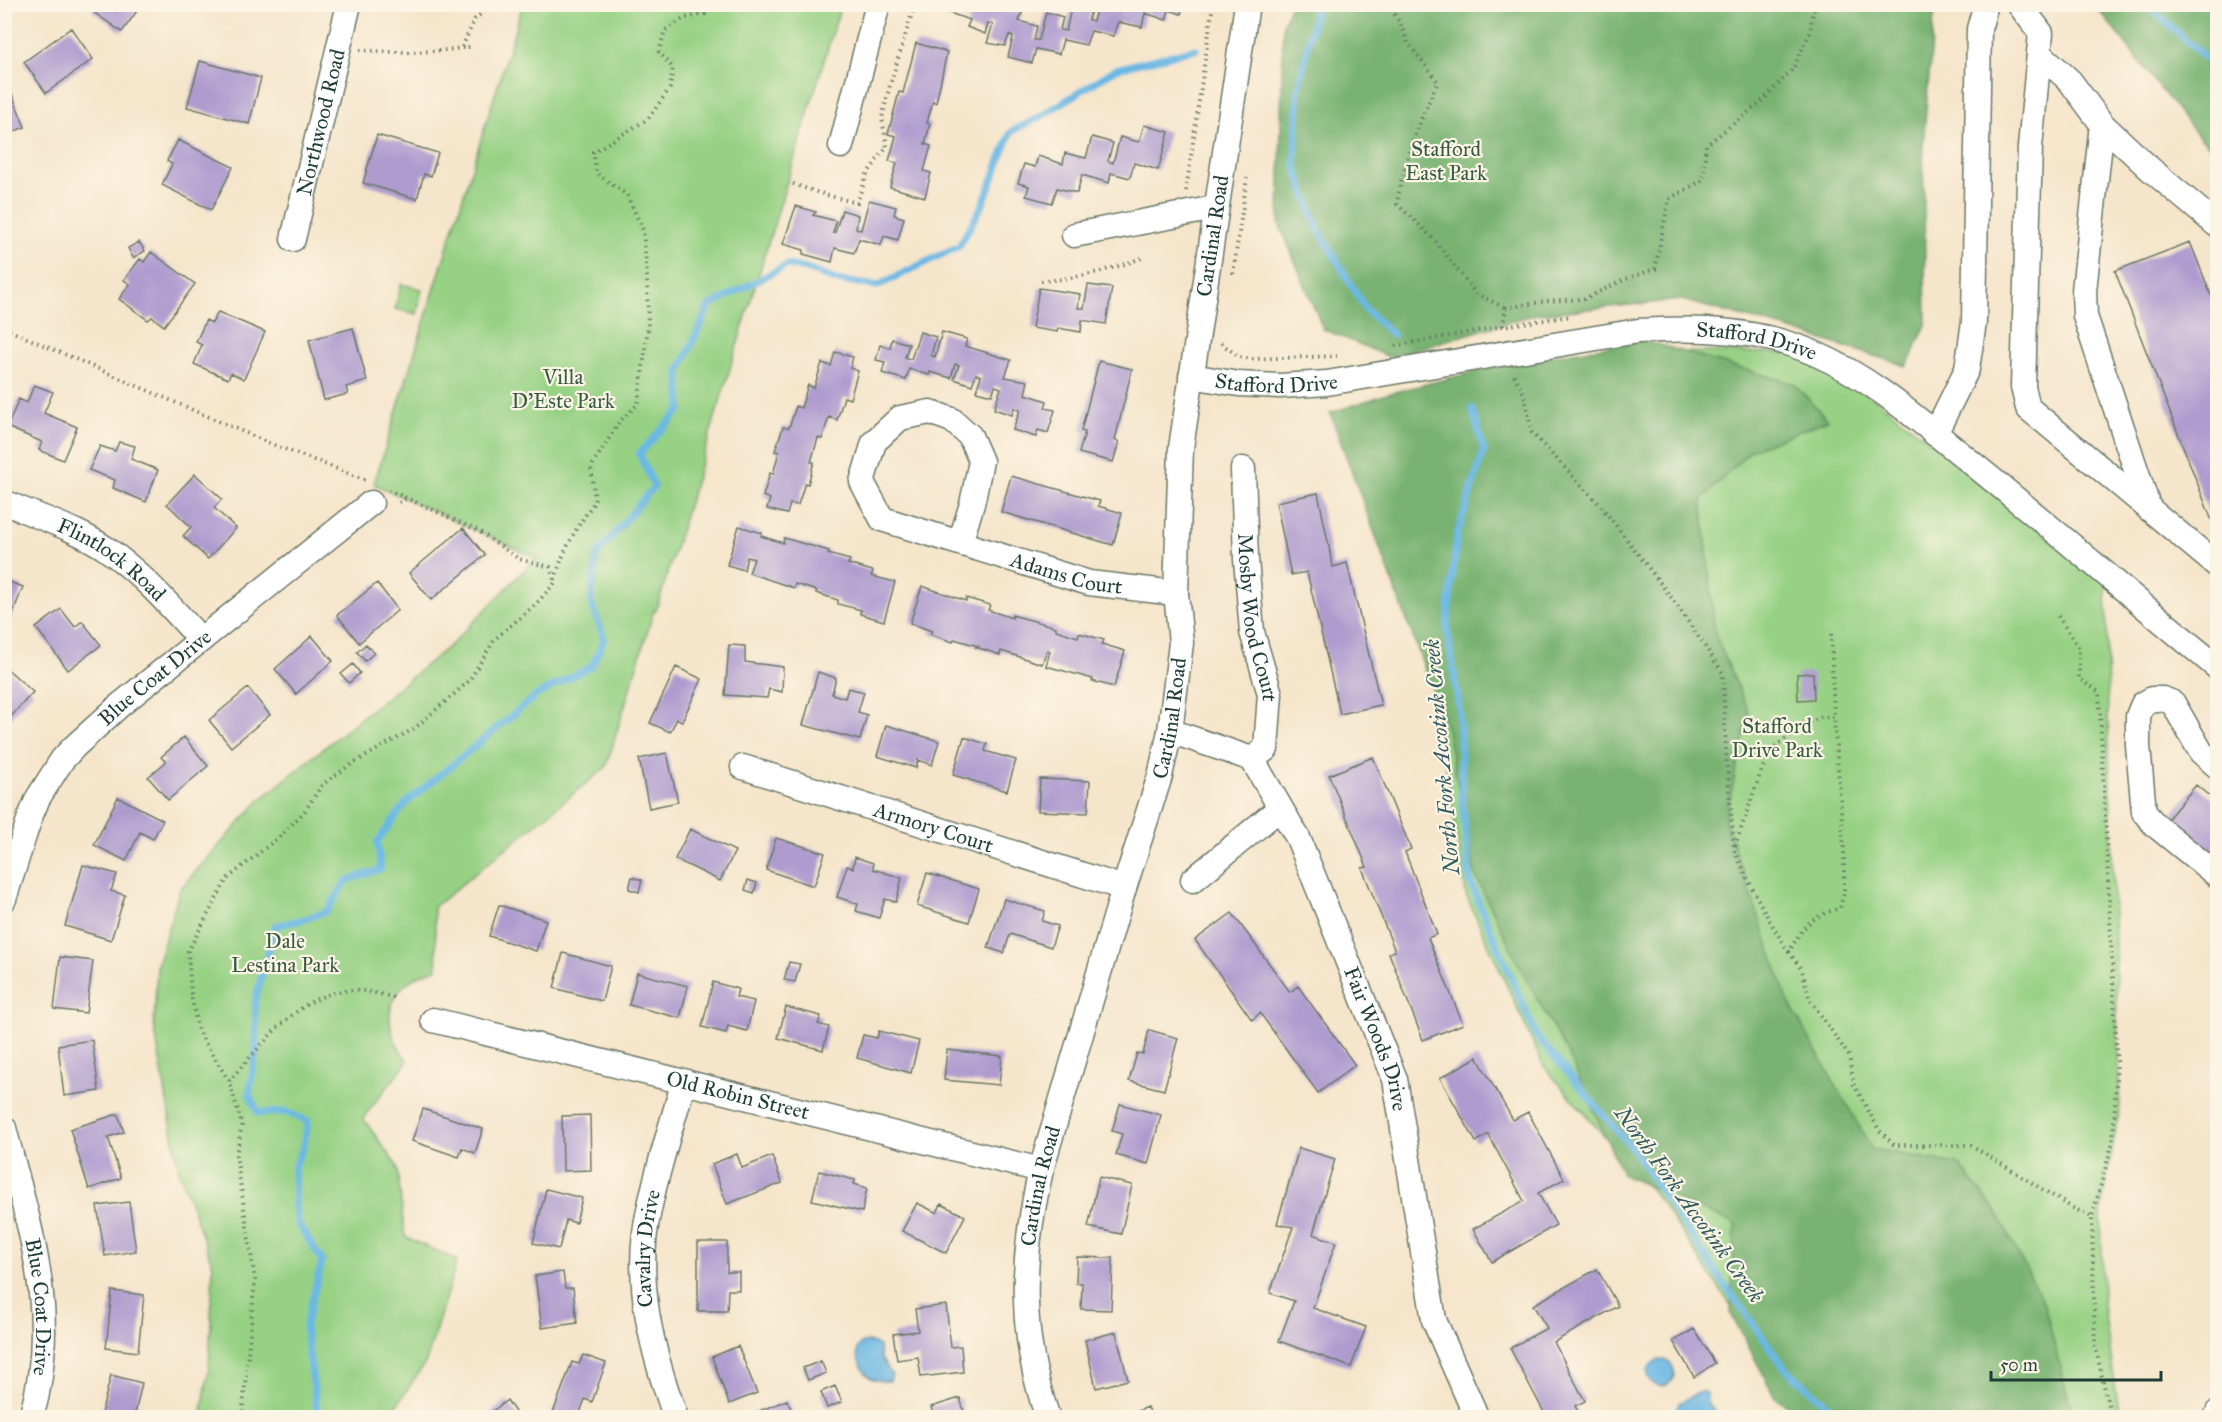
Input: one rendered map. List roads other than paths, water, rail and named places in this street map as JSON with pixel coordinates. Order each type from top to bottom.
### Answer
[{"type":"street","name":"Northwood Road","points":[[293,239],[349,4]]},
{"type":"street","points":[[841,146],[878,4]]},
{"type":"street","name":"Cardinal Road","points":[[1048,1418],[1033,1365],[1026,1313],[1025,1258],[1031,1212],[1041,1170],[1124,888],[1160,776],[1170,731],[1181,643],[1176,593],[1181,448],[1247,4]]},
{"type":"street","points":[[1935,434],[1967,369],[1974,322],[1979,29],[1986,4]]},
{"type":"street","points":[[2019,4],[2041,33],[2030,147],[2023,387],[2028,408],[2217,566]]},
{"type":"street","points":[[2039,53],[2070,81],[2102,124],[2217,226]]},
{"type":"street","points":[[2102,124],[2084,291],[2085,316],[2149,509]]},
{"type":"street","points":[[1074,235],[1215,208]]},
{"type":"street","name":"Stafford Drive","points":[[1191,376],[1239,384],[1280,386],[1327,383],[1638,331],[1681,328],[1725,330],[1785,342],[1844,367],[1884,393],[2217,668]]},
{"type":"street","name":"Adams Court","points":[[960,543],[972,504],[981,461],[970,436],[952,420],[930,412],[900,418],[874,442],[862,482],[882,519],[1089,583],[1176,593]]},
{"type":"street","name":"Mosby Wood Court","points":[[1243,469],[1246,559],[1252,632],[1270,694],[1266,749],[1252,759]]},
{"type":"street","name":"Blue Coat Drive","points":[[4,899],[30,817],[48,779],[62,760],[120,705],[201,640],[376,491]]},
{"type":"street","name":"Flintlock Road","points":[[4,502],[87,538],[133,568],[201,640]]},
{"type":"street","points":[[2217,766],[2202,752],[2173,704],[2163,699],[2152,699],[2144,704],[2138,717],[2138,746],[2144,812],[2155,825],[2217,876]]},
{"type":"street","points":[[1170,731],[1252,759]]},
{"type":"street","name":"Fair Woods Drive","points":[[1252,759],[1298,838],[1395,1079],[1434,1320],[1477,1418]]},
{"type":"street","name":"Armory Court","points":[[743,767],[1124,888]]},
{"type":"street","points":[[1193,880],[1280,807]]},
{"type":"street","name":"Old Robin Street","points":[[434,1020],[1041,1170]]},
{"type":"street","name":"Cavalry Drive","points":[[676,1418],[652,1340],[645,1302],[643,1265],[648,1211],[684,1081]]},
{"type":"street","name":"Blue Coat Drive","points":[[4,1128],[9,1166],[32,1229],[44,1301],[41,1376],[31,1418]]},
{"type":"street","points":[[2216,1418],[2217,1412]]},
{"type":"water","points":[[871,1342],[879,1346],[880,1357],[892,1375],[890,1381],[871,1378],[860,1364],[857,1354],[858,1347],[862,1343]]},
{"type":"water","points":[[1661,1360],[1670,1364],[1674,1373],[1670,1382],[1661,1386],[1652,1382],[1648,1373],[1652,1364]]},
{"type":"water","points":[[1702,1391],[1707,1394],[1707,1404],[1720,1417],[1679,1416],[1676,1410],[1679,1403]]},
{"type":"waterway","name":"North Fork Accotink Creek","points":[[1317,4],[1298,90],[1295,165],[1317,227],[1366,310],[1393,335]]},
{"type":"waterway","points":[[2146,4],[2218,69]]},
{"type":"waterway","points":[[318,1418],[305,1327],[322,1261],[298,1224],[295,1206],[294,1168],[304,1145],[308,1121],[285,1112],[258,1113],[249,1094],[256,1052],[255,1001],[275,926],[327,911],[346,881],[381,869],[377,842],[406,803],[537,695],[592,666],[604,639],[591,601],[597,555],[654,486],[639,454],[681,409],[679,372],[709,306],[787,265],[807,269],[835,280],[877,286],[959,246],[983,204],[1011,132],[1043,115],[1116,69],[1196,49]]},
{"type":"waterway","name":"North Fork Accotink Creek","points":[[1472,409],[1484,450],[1457,535],[1447,627],[1459,707],[1462,798],[1470,882],[1537,1037],[1631,1147],[1784,1367],[1842,1418]]},
{"type":"park label","name":"Stafford East Park","points":[[1446,161]]},
{"type":"park label","name":"Villa D'Este Park","points":[[563,389]]},
{"type":"park label","name":"Stafford Drive Park","points":[[1777,738]]},
{"type":"park label","name":"Dale Lestina Park","points":[[285,953]]}]
